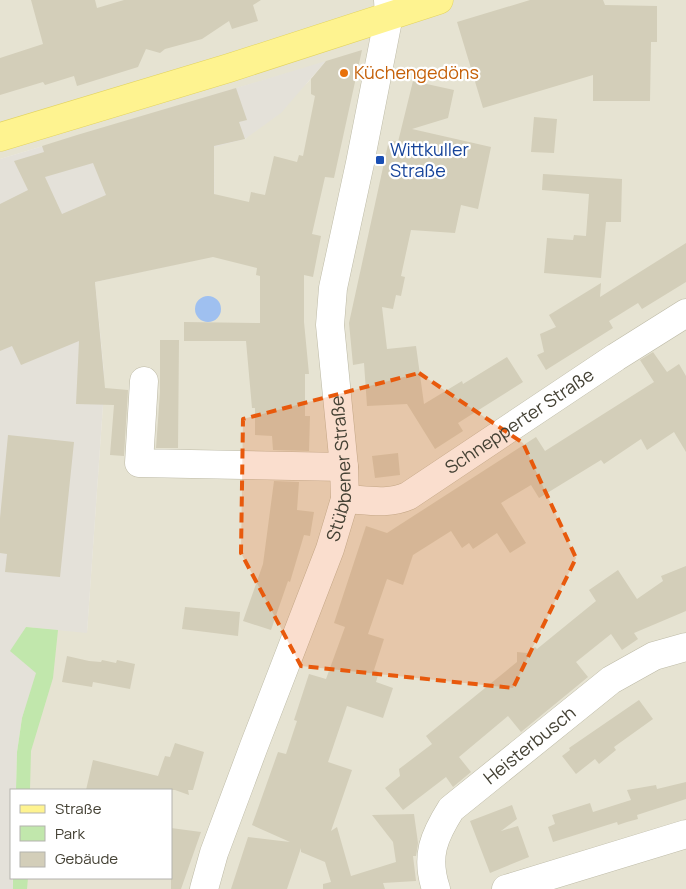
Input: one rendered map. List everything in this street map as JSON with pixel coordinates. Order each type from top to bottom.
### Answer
[{"type":"main road","points":[[0,137],[80,111],[229,68],[388,7],[438,0]]},
{"type":"street","name":"Stübbener Straße","points":[[204,889],[214,853],[330,549],[345,499],[344,467],[330,325],[333,288],[388,7]]},
{"type":"street","name":"Schnepperter Straße","points":[[345,499],[386,502],[408,496],[608,362],[686,313]]},
{"type":"street","points":[[144,381],[139,463],[344,467]]},
{"type":"street","name":"Heisterbusch","points":[[436,889],[431,862],[436,834],[452,809],[611,680],[654,656],[686,647]]},
{"type":"street","points":[[506,889],[686,834]]},
{"type":"highlighted area","points":[[419,373],[523,443],[576,558],[513,688],[301,666],[241,553],[243,419]]},
{"type":"shaded area","points":[[0,0],[686,0],[686,889],[13,889],[13,879],[172,879],[172,789],[16,789],[22,718],[36,673],[10,651],[26,627],[87,632],[104,373],[95,282],[214,256],[214,146],[245,139],[308,82],[325,62],[0,159]]},
{"type":"shaded area","points":[[326,61],[281,113],[245,139],[214,147],[215,256],[95,282],[104,373],[87,633],[26,627],[20,637],[37,673],[22,718],[17,752],[16,789],[10,789],[10,879],[13,879],[13,889],[0,889],[0,159]]},
{"type":"green space","points":[[26,627],[58,630],[53,678],[31,751],[30,789],[16,789],[17,752],[22,718],[36,673],[10,651]]},
{"type":"green space","points":[[13,879],[28,879],[27,889],[13,889]]},
{"type":"water","points":[[208,296],[217,300],[221,309],[217,318],[208,322],[199,318],[195,309],[199,300]]},
{"type":"building","points":[[31,0],[95,0],[97,8],[124,0],[261,0],[253,5],[258,21],[232,29],[229,21],[202,39],[165,49],[160,53],[146,49],[138,67],[77,86],[74,76],[45,85],[43,82],[0,95],[0,58],[43,44]]},
{"type":"building","points":[[530,0],[603,0],[605,5],[657,6],[657,42],[651,42],[650,101],[593,101],[593,75],[483,108],[457,22]]},
{"type":"building","points":[[362,50],[334,178],[325,177],[312,234],[321,236],[313,277],[304,275],[304,322],[309,374],[305,374],[305,416],[310,416],[309,451],[273,450],[272,436],[255,435],[255,408],[252,408],[246,341],[184,341],[184,322],[260,323],[260,276],[256,275],[257,268],[213,257],[95,282],[105,388],[128,390],[124,456],[110,455],[114,405],[76,404],[79,341],[21,365],[12,346],[0,351],[0,204],[28,190],[14,161],[44,152],[42,146],[236,88],[247,120],[239,122],[245,139],[214,146],[214,194],[249,202],[251,192],[265,195],[274,156],[297,162],[299,155],[303,156],[315,96],[311,94],[311,79],[326,61]],"holes":[[[93,163],[106,195],[62,214],[45,177]]]},
{"type":"building","points":[[413,81],[454,90],[448,118],[412,129],[491,147],[478,209],[461,205],[455,233],[411,230],[401,276],[405,277],[401,296],[396,295],[393,309],[382,307],[387,349],[416,346],[424,404],[462,381],[463,384],[507,357],[523,382],[458,423],[463,431],[435,449],[407,404],[367,406],[364,363],[353,365],[349,323],[389,140],[398,142]]},
{"type":"building","points":[[534,117],[557,119],[554,153],[531,152]]},
{"type":"building","points":[[543,174],[622,179],[621,222],[606,222],[601,278],[544,273],[547,238],[573,240],[574,235],[586,236],[589,194],[542,190]]},
{"type":"building","points":[[686,243],[686,282],[642,309],[638,303],[609,321],[613,328],[546,370],[537,355],[544,352],[540,334],[556,327],[549,315],[601,283],[600,297]]},
{"type":"building","points":[[160,340],[179,340],[178,448],[156,448],[160,392]]},
{"type":"building","points":[[653,352],[667,372],[679,364],[686,376],[686,452],[674,432],[647,450],[641,439],[604,464],[601,460],[539,498],[531,485],[501,503],[526,543],[510,553],[497,533],[473,549],[469,543],[462,548],[451,531],[413,555],[403,585],[387,579],[368,634],[384,639],[374,670],[379,672],[376,682],[393,688],[383,718],[347,706],[328,762],[352,770],[331,831],[337,827],[351,876],[396,862],[393,842],[372,815],[414,814],[418,843],[416,856],[413,856],[416,881],[383,883],[385,889],[323,889],[323,884],[331,882],[325,862],[301,852],[301,848],[287,889],[231,889],[248,837],[290,842],[252,825],[278,752],[286,754],[297,721],[294,720],[309,674],[326,679],[345,627],[334,623],[366,526],[387,533],[536,437],[545,451],[654,382],[640,360]]},
{"type":"building","points":[[8,435],[74,442],[60,577],[5,572],[7,554],[0,553],[0,518]]},
{"type":"building","points":[[398,453],[400,475],[375,478],[372,456]]},
{"type":"building","points":[[274,481],[299,482],[297,510],[314,512],[310,536],[304,535],[290,582],[288,581],[271,630],[243,621],[263,564]]},
{"type":"building","points":[[686,566],[686,611],[634,633],[638,639],[622,650],[611,634],[576,662],[588,677],[521,732],[508,716],[459,757],[471,772],[453,787],[446,777],[403,810],[385,788],[400,776],[399,769],[432,744],[426,736],[517,662],[517,652],[527,653],[535,647],[537,649],[596,601],[589,590],[618,570],[637,599],[663,581],[661,576]]},
{"type":"building","points":[[185,607],[240,612],[238,636],[182,629]]},
{"type":"building","points":[[67,656],[89,661],[101,662],[102,660],[116,663],[117,660],[135,664],[130,689],[93,682],[92,687],[62,682]]},
{"type":"building","points":[[639,700],[653,719],[614,747],[616,750],[599,764],[595,759],[576,774],[562,756],[570,750],[569,748]]},
{"type":"building","points":[[175,743],[204,752],[193,790],[188,790],[189,795],[172,789],[86,789],[93,760],[158,776],[165,756],[170,757]]},
{"type":"building","points":[[686,782],[686,799],[637,815],[638,819],[618,825],[617,822],[553,842],[548,827],[555,824],[552,815],[590,803],[593,812],[631,800],[627,790],[656,785],[657,789]]},
{"type":"building","points":[[512,805],[517,819],[501,831],[518,826],[529,857],[490,873],[470,821]]},
{"type":"building","points":[[172,828],[201,832],[181,889],[171,889]]},
{"type":"place","name":"Küchengedöns","points":[[344,73]]},
{"type":"place","name":"Wittkuller Straße","points":[[380,160]]}]
